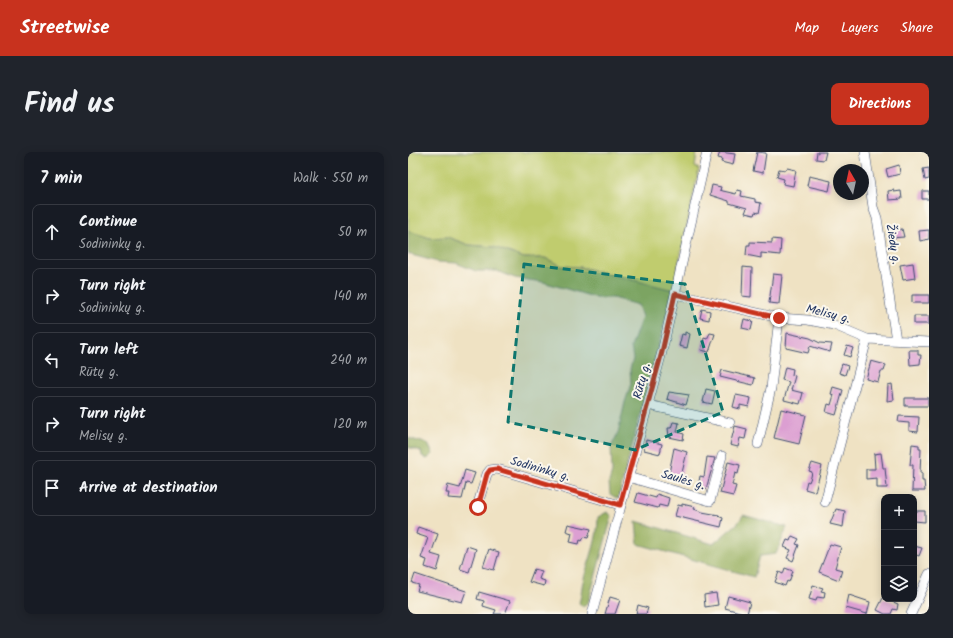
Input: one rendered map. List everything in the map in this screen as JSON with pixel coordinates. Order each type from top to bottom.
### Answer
[{"type":"street","name":"Rūtų g.","points":[[592,614],[648,405],[707,152]]},
{"type":"street","name":"Žiedų g.","points":[[864,152],[873,206],[877,218],[896,340]]},
{"type":"street","name":"Melisų g.","points":[[675,294],[779,318],[808,320],[834,325],[867,339],[929,342]]},
{"type":"street","points":[[758,444],[771,388],[779,318]]},
{"type":"street","points":[[825,502],[867,339]]},
{"type":"street","points":[[648,405],[730,423]]},
{"type":"street","name":"Saulės g.","points":[[628,477],[710,501],[722,456]]},
{"type":"street","name":"Sodininkų g.","points":[[478,507],[487,474],[490,470],[497,469],[620,505]]},
{"type":"street","points":[[911,614],[929,574]]},
{"type":"highlighted area","points":[[524,264],[685,284],[723,412],[635,450],[508,422]]},
{"type":"green space","points":[[408,152],[697,152],[695,167],[699,169],[673,290],[580,267],[562,266],[545,258],[524,258],[494,247],[469,245],[447,237],[430,238],[408,231]]},
{"type":"green space","points":[[408,231],[430,238],[447,237],[469,245],[494,247],[524,258],[545,258],[562,266],[580,267],[673,290],[618,499],[610,494],[609,482],[612,472],[611,447],[618,433],[631,384],[630,369],[633,359],[631,347],[642,317],[638,305],[613,298],[597,298],[543,282],[515,278],[497,271],[476,271],[456,263],[438,262],[408,254]]},
{"type":"green space","points":[[408,438],[428,444],[433,454],[427,459],[422,456],[421,451],[408,447]]},
{"type":"green space","points":[[607,512],[612,516],[588,603],[583,607],[579,603],[583,581],[595,541],[598,517]]},
{"type":"green space","points":[[743,515],[787,527],[776,554],[760,556],[754,577],[638,544],[636,521],[713,544],[738,523]]},
{"type":"building","points":[[720,152],[735,154],[733,165],[721,162],[722,159],[718,158]]},
{"type":"building","points":[[757,152],[766,153],[763,173],[753,171]]},
{"type":"building","points":[[817,152],[826,152],[824,160],[816,159]]},
{"type":"building","points":[[899,165],[900,174],[888,177],[886,169]]},
{"type":"building","points":[[787,168],[796,170],[793,186],[783,184],[784,179],[777,177],[779,169],[786,170]]},
{"type":"building","points":[[929,168],[929,179],[925,180],[923,169]]},
{"type":"building","points":[[809,176],[831,181],[829,191],[807,186]]},
{"type":"building","points":[[712,185],[721,187],[720,190],[736,194],[737,190],[742,191],[741,196],[755,199],[755,202],[761,203],[759,213],[755,212],[754,215],[745,213],[747,208],[729,203],[729,201],[710,195]]},
{"type":"building","points":[[894,190],[894,192],[901,191],[902,199],[889,200],[888,191]]},
{"type":"building","points":[[922,191],[929,191],[929,199],[922,199]]},
{"type":"building","points":[[896,228],[896,230],[902,229],[904,237],[891,238],[889,229]]},
{"type":"building","points":[[929,230],[929,239],[920,241],[919,231]]},
{"type":"building","points":[[772,239],[781,240],[780,255],[761,253],[761,258],[746,255],[747,245],[750,245],[750,242],[772,243]]},
{"type":"building","points":[[913,263],[915,278],[903,280],[900,265]]},
{"type":"building","points":[[743,267],[752,268],[751,297],[742,296]]},
{"type":"building","points":[[773,274],[782,275],[779,304],[769,303]]},
{"type":"building","points":[[912,295],[929,295],[929,303],[912,303]]},
{"type":"building","points":[[702,309],[710,311],[709,320],[700,318]]},
{"type":"building","points":[[914,316],[929,316],[929,324],[914,324]]},
{"type":"building","points":[[744,319],[753,321],[751,330],[742,328]]},
{"type":"building","points":[[685,332],[690,334],[687,348],[679,346],[682,334],[685,335]]},
{"type":"building","points":[[710,333],[715,334],[709,352],[701,350],[704,338],[707,339]]},
{"type":"building","points":[[787,333],[810,338],[820,343],[832,344],[830,352],[810,346],[808,353],[786,348]]},
{"type":"building","points":[[847,346],[853,348],[850,357],[844,355]]},
{"type":"building","points":[[909,350],[918,350],[918,355],[921,355],[920,364],[910,365]]},
{"type":"building","points":[[871,361],[886,365],[884,371],[881,371],[878,382],[866,379]]},
{"type":"building","points":[[842,364],[848,366],[845,375],[839,373]]},
{"type":"building","points":[[785,367],[793,369],[792,375],[795,376],[791,390],[803,393],[800,404],[784,400],[789,382],[782,380]]},
{"type":"building","points":[[722,370],[755,378],[753,385],[720,377]]},
{"type":"building","points":[[892,384],[894,400],[887,401],[888,385]]},
{"type":"building","points":[[833,387],[843,390],[836,415],[826,412],[828,404],[831,405],[834,395],[831,394]]},
{"type":"building","points":[[706,389],[715,391],[712,404],[703,402]]},
{"type":"building","points":[[669,392],[689,395],[686,405],[667,399]]},
{"type":"building","points":[[736,395],[751,398],[749,407],[740,405],[740,409],[733,407]]},
{"type":"building","points":[[905,398],[928,398],[928,406],[905,406]]},
{"type":"building","points":[[781,409],[806,415],[799,444],[774,438]]},
{"type":"building","points":[[899,416],[919,417],[918,432],[909,431],[909,423],[898,422]]},
{"type":"building","points":[[673,422],[679,423],[677,432],[684,434],[683,440],[669,437],[668,428],[671,428]]},
{"type":"building","points":[[735,426],[747,429],[745,439],[740,438],[738,447],[730,445]]},
{"type":"building","points":[[646,440],[662,444],[660,454],[644,450]]},
{"type":"building","points":[[912,444],[919,445],[919,449],[921,449],[920,473],[922,473],[922,481],[924,481],[925,491],[912,491],[913,465],[910,465]]},
{"type":"building","points":[[674,448],[687,452],[680,481],[668,478]]},
{"type":"building","points":[[881,453],[883,468],[885,468],[887,488],[877,488],[877,478],[866,479],[866,469],[875,469],[874,454]]},
{"type":"building","points":[[707,457],[715,458],[706,489],[698,487],[700,476],[704,477]]},
{"type":"building","points":[[728,462],[740,465],[738,474],[735,473],[732,485],[736,486],[733,496],[720,493]]},
{"type":"building","points":[[812,463],[822,466],[815,492],[805,489],[807,481],[809,482],[811,477],[812,472],[809,471]]},
{"type":"building","points":[[465,470],[475,473],[471,484],[466,483],[462,499],[448,498],[449,493],[446,493],[448,485],[460,488]]},
{"type":"building","points":[[638,493],[656,498],[657,494],[669,498],[667,507],[659,505],[658,508],[635,502]]},
{"type":"building","points":[[682,504],[695,507],[694,509],[702,512],[719,515],[718,516],[723,518],[721,527],[675,516],[678,505],[682,506]]},
{"type":"building","points":[[836,509],[845,511],[843,527],[830,524]]},
{"type":"building","points":[[917,511],[925,511],[925,522],[917,521]]},
{"type":"building","points":[[568,524],[591,529],[588,538],[584,537],[582,541],[580,540],[579,544],[570,542],[572,533],[566,531]]},
{"type":"building","points":[[418,527],[438,534],[431,554],[441,557],[437,571],[425,567],[427,560],[421,558],[428,538],[416,534]]},
{"type":"building","points":[[792,536],[799,539],[796,544],[799,545],[793,561],[787,558],[791,550],[784,547],[787,540],[790,541]]},
{"type":"building","points":[[830,544],[841,547],[835,568],[842,570],[839,580],[819,572]]},
{"type":"building","points":[[467,546],[476,549],[469,572],[460,569]]},
{"type":"building","points":[[917,547],[922,548],[919,556],[917,555]]},
{"type":"building","points":[[489,549],[499,552],[494,570],[483,567]]},
{"type":"building","points":[[785,568],[793,571],[789,582],[787,581],[785,586],[775,582],[779,572],[783,574]]},
{"type":"building","points":[[534,569],[542,571],[539,579],[545,581],[544,586],[529,582]]},
{"type":"building","points":[[415,574],[466,591],[462,602],[417,591],[419,585],[412,583]]},
{"type":"building","points":[[813,585],[823,588],[821,591],[825,592],[824,598],[817,597],[816,601],[809,599]]},
{"type":"building","points":[[479,592],[510,601],[505,614],[494,614],[496,610],[483,606],[484,601],[477,599]]},
{"type":"building","points":[[716,593],[718,605],[705,607],[704,595]]},
{"type":"building","points":[[849,595],[870,602],[867,614],[846,608]]},
{"type":"building","points":[[728,596],[750,602],[747,614],[725,608]]},
{"type":"building","points":[[610,597],[620,600],[615,614],[605,614]]},
{"type":"building","points":[[881,602],[893,602],[898,604],[897,610],[893,609],[891,614],[885,614],[877,610]]},
{"type":"building","points":[[638,605],[648,608],[646,614],[636,614]]},
{"type":"route","points":[[478,507],[487,474],[490,470],[497,469],[620,505],[662,352],[675,294],[779,318]]}]
